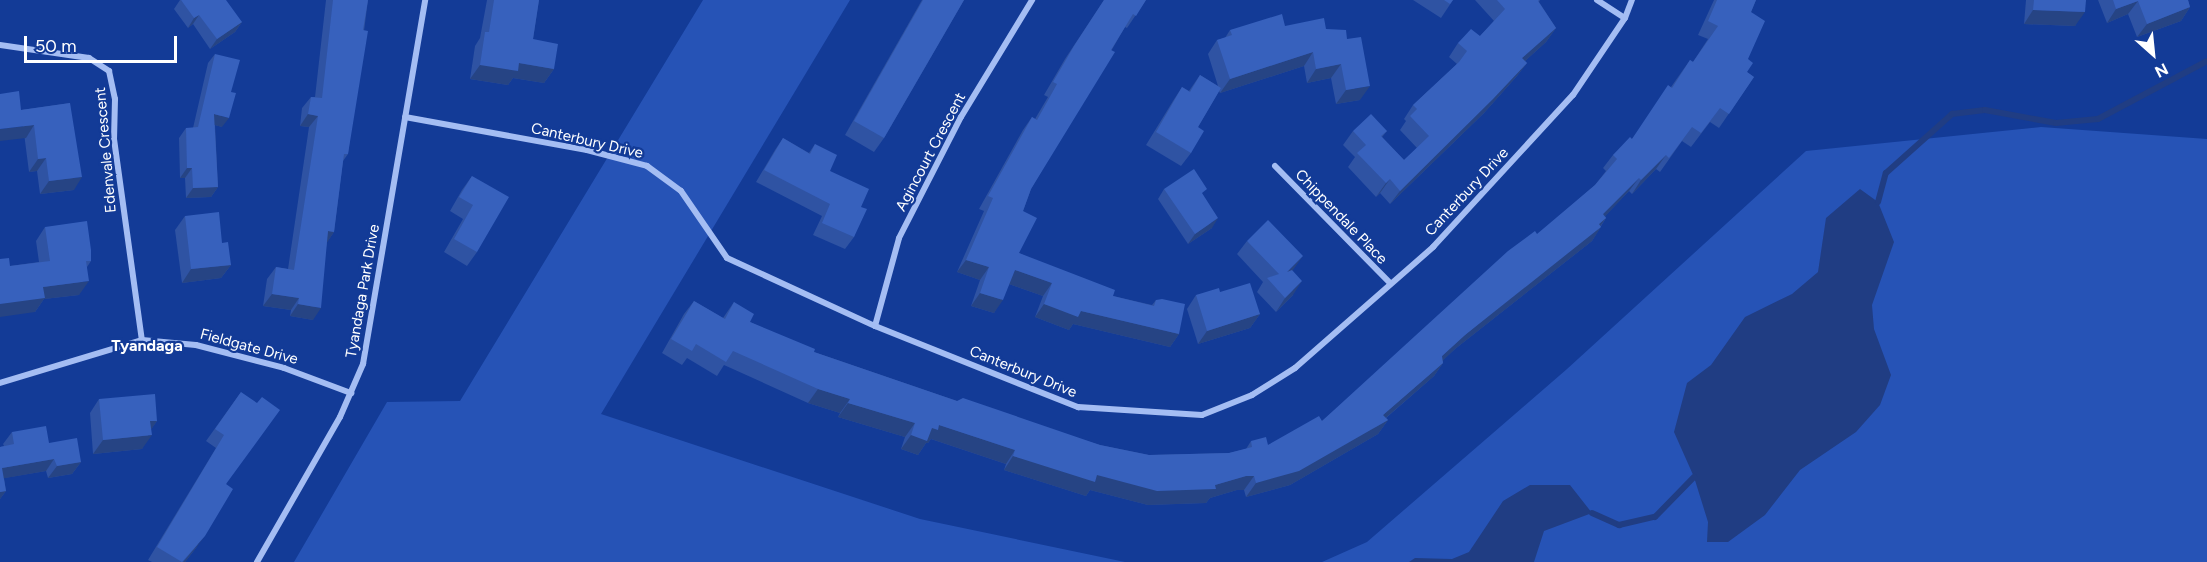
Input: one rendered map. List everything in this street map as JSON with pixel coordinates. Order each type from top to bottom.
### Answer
[{"type":"street","name":"Tyandaga Park Drive","points":[[257,562],[351,393],[372,328],[425,0]]},
{"type":"street","name":"Agincourt Crescent","points":[[875,326],[899,238],[961,117],[1032,0]]},
{"type":"street","points":[[1597,0],[1625,18]]},
{"type":"street","name":"Canterbury Drive","points":[[405,117],[587,150],[646,166],[681,191],[727,258],[875,326],[1078,406],[1202,415],[1252,395],[1295,368],[1433,247],[1573,94],[1625,18],[1632,0]]},
{"type":"street","name":"Edenvale Crescent","points":[[0,45],[89,58],[109,71],[115,99],[114,139],[142,340]]},
{"type":"street","name":"Chippendale Place","points":[[1275,166],[1391,284]]},
{"type":"street","name":"Fieldgate Drive","points":[[0,383],[142,340],[196,345],[284,368],[351,393]]},
{"type":"shaded area","points":[[703,0],[850,0],[601,414],[920,519],[1125,562],[294,562],[387,402],[460,401]]},
{"type":"shaded area","points":[[2041,127],[2207,139],[2207,562],[1322,562],[1367,542],[1567,369],[1806,151]]},
{"type":"shaded area","points":[[1860,189],[1878,202],[1894,242],[1872,305],[1874,329],[1891,375],[1880,405],[1856,432],[1800,470],[1765,515],[1728,542],[1707,542],[1708,522],[1694,477],[1674,432],[1687,383],[1711,365],[1745,317],[1792,294],[1818,272],[1826,218]]},
{"type":"shaded area","points":[[1530,485],[1570,485],[1592,513],[1544,531],[1534,562],[1409,562],[1415,558],[1452,559],[1469,552],[1503,501]]},
{"type":"building","points":[[181,0],[226,0],[242,22],[217,39],[199,15],[194,18]]},
{"type":"building","points":[[333,0],[368,0],[363,30],[368,31],[348,154],[344,154],[334,232],[328,231],[321,308],[298,304],[299,298],[272,294],[276,267],[294,270],[318,116],[308,114],[311,97],[322,98]]},
{"type":"building","points":[[494,0],[539,0],[533,39],[558,44],[554,69],[519,63],[518,71],[480,65],[485,32],[489,32]]},
{"type":"building","points":[[923,0],[964,0],[884,138],[854,121]]},
{"type":"building","points":[[1104,0],[1146,0],[1136,16],[1133,14],[1111,50],[1115,52],[1031,189],[1023,211],[1037,218],[1019,253],[1115,290],[1113,296],[1154,306],[1156,300],[1162,299],[1185,304],[1179,334],[1081,311],[1078,317],[1044,304],[1052,283],[1015,270],[1003,300],[980,293],[989,267],[966,260],[993,198],[988,196],[1032,117],[1037,120],[1057,84],[1053,82]]},
{"type":"building","points":[[1497,0],[1539,0],[1556,28],[1522,58],[1527,63],[1400,191],[1390,179],[1386,183],[1357,153],[1366,145],[1353,131],[1371,114],[1387,131],[1381,136],[1404,160],[1429,136],[1410,116],[1417,109],[1413,105],[1459,62],[1467,51],[1458,43],[1471,29],[1480,36],[1505,9]]},
{"type":"building","points":[[1717,0],[1756,0],[1751,12],[1765,21],[1748,59],[1753,63],[1747,72],[1754,77],[1729,114],[1720,108],[1701,133],[1692,127],[1669,158],[1666,155],[1603,214],[1606,218],[1599,224],[1601,227],[1465,335],[1442,356],[1443,363],[1383,415],[1388,420],[1299,471],[1256,483],[1254,476],[1246,476],[1215,485],[1216,489],[1157,491],[1097,475],[1095,482],[1013,456],[1015,450],[939,425],[938,430],[932,428],[927,441],[911,435],[915,423],[848,403],[850,399],[818,389],[733,351],[726,362],[696,344],[692,351],[671,339],[694,301],[725,319],[734,302],[754,314],[750,322],[815,349],[814,352],[957,401],[963,398],[1100,445],[1149,455],[1229,453],[1252,447],[1251,441],[1266,437],[1268,445],[1319,416],[1322,421],[1508,251],[1535,231],[1537,234],[1595,185],[1617,159],[1613,155],[1630,137],[1632,139],[1668,85],[1672,88],[1690,60],[1693,62],[1718,26],[1708,21]]},
{"type":"building","points":[[2034,0],[2086,0],[2085,12],[2033,10]]},
{"type":"building","points":[[2113,0],[2188,0],[2190,7],[2147,24],[2138,1],[2116,9]]},
{"type":"building","points":[[1282,14],[1285,26],[1324,18],[1326,29],[1346,30],[1347,39],[1361,37],[1370,86],[1346,90],[1341,64],[1316,69],[1313,52],[1230,79],[1217,40],[1232,35],[1230,30]]},
{"type":"building","points":[[215,54],[240,60],[231,92],[236,93],[229,118],[214,114],[218,187],[193,188],[192,168],[187,168],[186,128],[198,127]]},
{"type":"building","points":[[1200,75],[1221,88],[1198,127],[1204,131],[1191,153],[1156,132],[1182,87],[1190,92]]},
{"type":"building","points":[[19,91],[21,110],[70,103],[82,177],[49,181],[46,158],[38,159],[34,125],[0,129],[0,94]]},
{"type":"building","points":[[783,138],[810,154],[815,144],[837,155],[830,171],[869,189],[861,207],[867,209],[854,237],[822,223],[830,204],[764,170]]},
{"type":"building","points":[[1194,169],[1207,189],[1202,193],[1218,218],[1195,234],[1164,189]]},
{"type":"building","points":[[472,176],[509,197],[477,252],[454,239],[473,205],[459,197]]},
{"type":"building","points":[[219,212],[222,243],[228,242],[231,265],[191,269],[185,216]]},
{"type":"building","points":[[1268,220],[1303,256],[1287,272],[1292,270],[1302,281],[1285,298],[1267,278],[1279,274],[1247,241]]},
{"type":"building","points":[[87,221],[91,250],[91,261],[86,261],[89,281],[43,287],[45,298],[0,304],[0,259],[9,258],[10,266],[50,261],[45,227]]},
{"type":"building","points":[[1250,283],[1260,314],[1207,331],[1196,295],[1219,288],[1220,292]]},
{"type":"building","points":[[241,392],[257,403],[262,397],[280,410],[226,484],[233,489],[205,536],[182,562],[157,547],[224,435],[215,429]]},
{"type":"building","points":[[155,394],[157,421],[150,421],[152,435],[103,440],[99,399]]},
{"type":"building","points":[[46,426],[49,443],[77,438],[81,462],[57,466],[54,459],[2,468],[6,491],[0,492],[0,447],[14,444],[12,432]]},
{"type":"waterway","points":[[1878,202],[1886,173],[1952,114],[1985,110],[2056,123],[2098,119],[2207,61]]},
{"type":"waterway","points":[[1592,513],[1619,525],[1655,517],[1694,477]]},
{"type":"district","name":"Tyandaga","points":[[147,346]]}]
